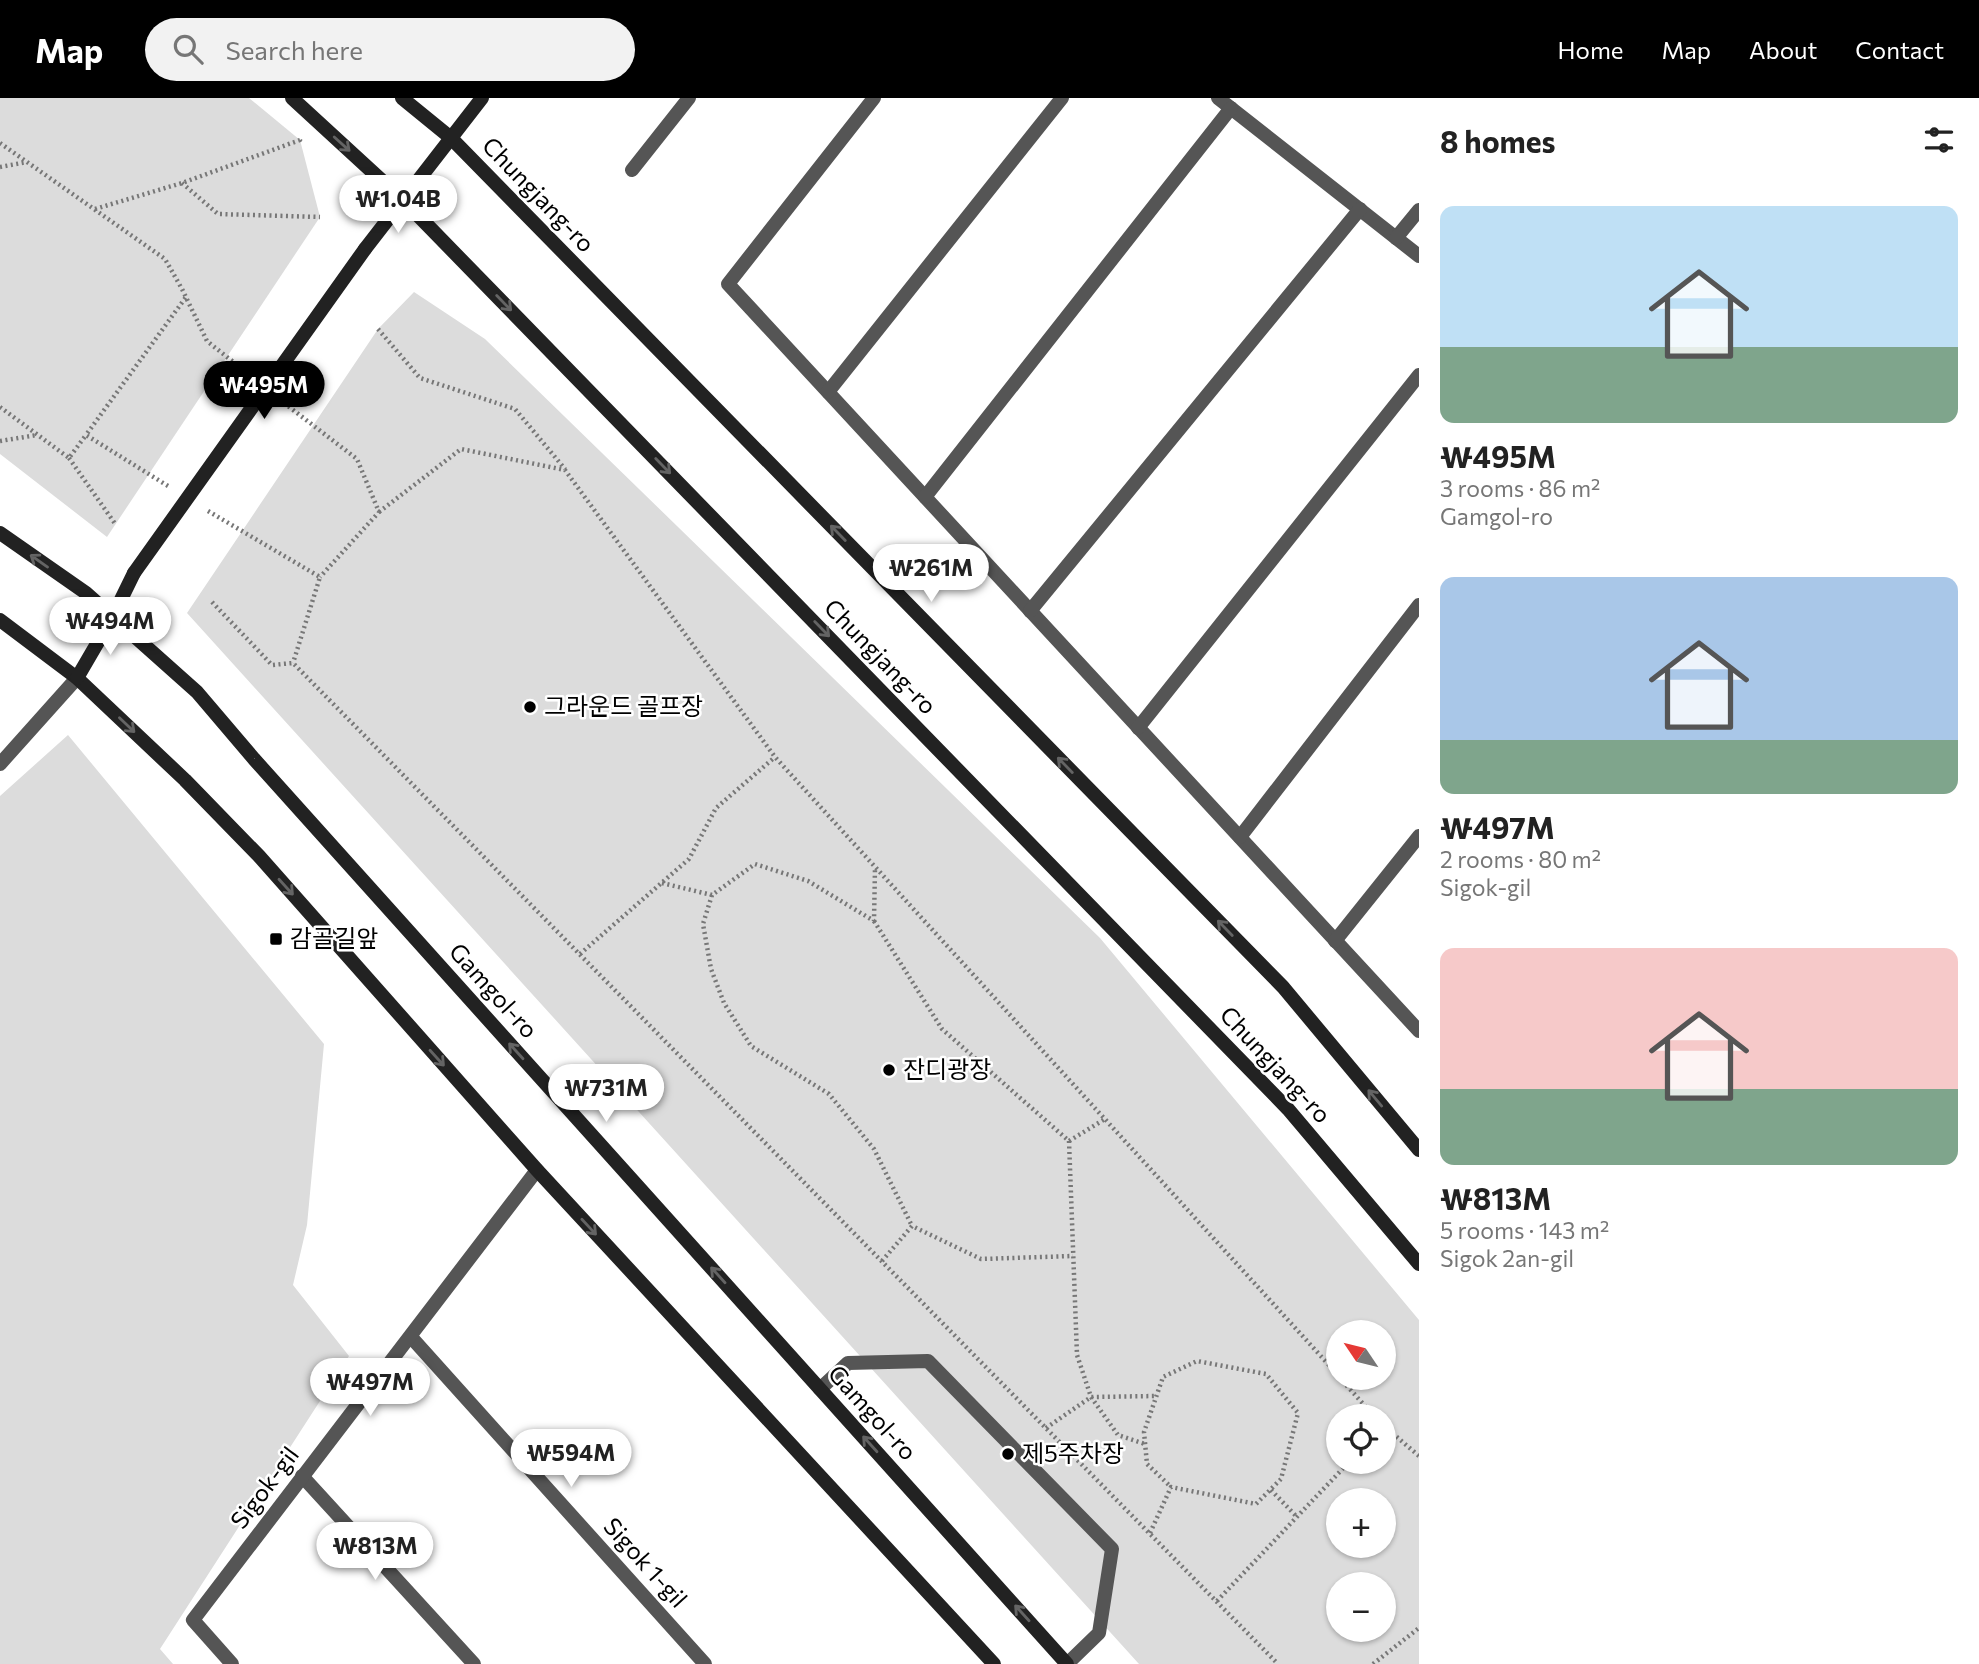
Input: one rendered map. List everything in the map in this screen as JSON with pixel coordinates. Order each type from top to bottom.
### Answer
[{"type":"street","name":"Chungjang-ro","points":[[402,98],[451,138],[1283,987],[1419,1150]]},
{"type":"street","points":[[0,764],[77,678],[112,618],[134,573],[365,249],[482,98]]},
{"type":"street","points":[[632,170],[689,98]]},
{"type":"street","points":[[874,98],[728,284],[1419,1031]]},
{"type":"street","points":[[828,392],[1062,98]]},
{"type":"street","points":[[1218,98],[1419,256]]},
{"type":"street","name":"Chungjang-ro","points":[[294,100],[404,200],[1288,1109],[1419,1264]]},
{"type":"street","points":[[925,498],[1231,108]]},
{"type":"street","points":[[1030,611],[1360,209]]},
{"type":"street","points":[[1396,238],[1419,210]]},
{"type":"street","points":[[1138,728],[1419,375]]},
{"type":"street","name":"Gamgol-ro","points":[[0,533],[86,593],[197,692],[254,759],[1067,1664]]},
{"type":"street","points":[[1240,837],[1419,605]]},
{"type":"street","points":[[0,620],[77,678],[259,856],[537,1170],[993,1664]]},
{"type":"street","points":[[1335,941],[1419,835]]},
{"type":"street","name":"Sigok-gil","points":[[232,1664],[193,1620],[537,1170]]},
{"type":"street","name":"Sigok 1-gil","points":[[411,1337],[705,1664]]},
{"type":"street","points":[[820,1389],[848,1363],[928,1361],[1112,1549],[1099,1633],[1067,1664]]},
{"type":"street","points":[[302,1476],[474,1664]]},
{"type":"path","points":[[94,209],[183,183],[300,140],[294,100]]},
{"type":"path","points":[[0,143],[165,259],[207,341],[249,375]]},
{"type":"path","points":[[0,167],[27,162]]},
{"type":"path","points":[[183,183],[218,214],[320,217]]},
{"type":"path","points":[[378,329],[421,378],[515,409],[565,470],[775,757],[1326,1363]]},
{"type":"path","points":[[282,400],[357,459],[379,512]]},
{"type":"path","points":[[0,407],[69,458],[116,525]]},
{"type":"path","points":[[0,441],[38,435]]},
{"type":"path","points":[[69,458],[86,435]]},
{"type":"path","points":[[320,577],[379,512],[461,449],[565,470]]},
{"type":"path","points":[[212,602],[272,665],[293,663],[1278,1664]]},
{"type":"path","points":[[580,954],[689,859],[716,808],[775,757]]},
{"type":"path","points":[[1073,1256],[981,1259],[912,1226],[874,1149],[830,1094],[751,1046],[724,1003],[711,970],[703,924],[712,895],[755,864],[808,881],[874,921],[942,1029],[1069,1141],[1077,1355],[1091,1397],[1118,1435],[1145,1444]]},
{"type":"path","points":[[874,921],[875,867]]},
{"type":"path","points":[[662,883],[712,895]]},
{"type":"path","points":[[1069,1141],[1105,1119]]},
{"type":"path","points":[[882,1261],[912,1226]]},
{"type":"path","points":[[1197,1361],[1266,1374],[1298,1413],[1281,1479],[1256,1504],[1171,1487],[1147,1464],[1144,1432],[1156,1396],[1163,1377],[1197,1361]]},
{"type":"path","points":[[1351,1390],[1363,1404]]},
{"type":"path","points":[[1046,1428],[1091,1397],[1156,1396]]},
{"type":"path","points":[[1396,1436],[1419,1455]]},
{"type":"path","points":[[1217,1601],[1338,1474]]},
{"type":"path","points":[[1150,1533],[1171,1487]]},
{"type":"path","points":[[1271,1490],[1297,1517]]},
{"type":"path","points":[[1373,1664],[1419,1628]]},
{"type":"shaded area","points":[[0,98],[249,98],[300,140],[320,217],[107,537],[0,454]]},
{"type":"shaded area","points":[[414,292],[485,339],[1100,938],[1419,1320],[1419,1664],[1139,1664],[187,613],[378,329]]},
{"type":"shaded area","points":[[68,735],[324,1044],[307,1225],[293,1285],[349,1356],[160,1649],[173,1664],[0,1664],[0,796]]},
{"type":"place","name":"그라운드 골프장","points":[[530,707]]},
{"type":"place","name":"감골길앞","points":[[276,939]]},
{"type":"place","name":"잔디광장","points":[[889,1070]]},
{"type":"place","name":"제5주차장","points":[[1008,1454]]}]
